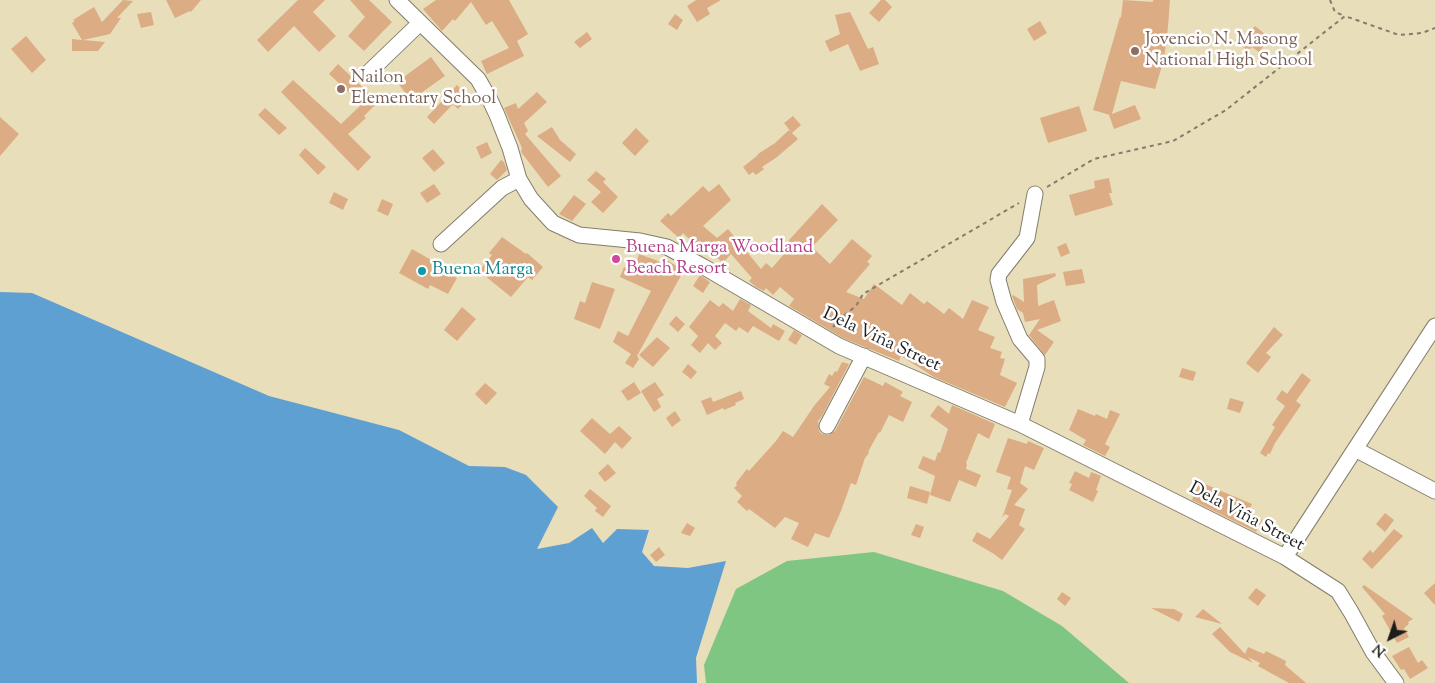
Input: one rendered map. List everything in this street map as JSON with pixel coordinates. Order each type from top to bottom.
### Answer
[{"type":"street","name":"Dela Viña Street","points":[[397,0],[478,79],[497,115],[520,179],[532,199],[553,223],[579,235],[640,241],[667,247],[824,338],[1020,424],[1285,557],[1338,591],[1373,652],[1396,683]]},
{"type":"street","points":[[366,74],[420,22]]},
{"type":"street","points":[[441,244],[502,188],[520,179]]},
{"type":"street","points":[[1020,424],[1037,367],[1037,359],[1020,339],[1004,302],[998,280],[999,274],[1027,238],[1035,194]]},
{"type":"street","points":[[1285,557],[1435,326]]},
{"type":"street","points":[[827,426],[864,356]]},
{"type":"street","points":[[1355,449],[1435,491]]},
{"type":"path","points":[[1330,0],[1335,12],[1399,35],[1422,33],[1435,28]]},
{"type":"path","points":[[824,338],[842,317],[856,306],[863,294],[1094,159],[1174,141],[1226,110],[1345,16]]},
{"type":"green space","points":[[874,552],[1003,591],[1062,626],[1129,683],[706,683],[704,665],[736,589],[787,561]]},
{"type":"water","points":[[0,292],[32,293],[269,396],[399,430],[469,466],[505,467],[526,475],[558,507],[537,549],[569,543],[592,528],[603,543],[617,529],[649,530],[642,552],[654,566],[688,568],[726,561],[696,658],[697,683],[0,683]]},
{"type":"building","points":[[123,0],[133,1],[117,18],[121,18],[110,34],[83,40],[105,42],[98,51],[72,51],[72,39],[82,40],[72,23],[75,21],[73,20],[94,7],[102,22]]},
{"type":"building","points":[[166,0],[201,0],[191,12],[175,18]]},
{"type":"building","points":[[298,0],[325,0],[313,12],[336,36],[319,52],[294,26],[268,52],[257,40]]},
{"type":"building","points":[[350,0],[369,0],[392,22],[364,51],[348,36],[365,17]]},
{"type":"building","points":[[436,0],[509,0],[528,34],[517,41],[524,56],[487,74],[481,61],[509,48],[492,21],[486,25],[471,2],[455,21],[453,19],[442,31],[423,9]]},
{"type":"building","points":[[696,0],[721,0],[707,8],[710,14],[697,22],[687,6]]},
{"type":"building","points":[[881,0],[885,0],[892,7],[879,22],[869,13]]},
{"type":"building","points":[[1123,0],[1153,2],[1153,0],[1170,0],[1164,59],[1155,89],[1121,81],[1112,114],[1135,105],[1141,119],[1114,129],[1110,115],[1093,110],[1121,18]]},
{"type":"building","points":[[151,12],[154,25],[141,28],[137,14]]},
{"type":"building","points":[[850,12],[868,49],[873,47],[879,64],[860,71],[848,44],[830,52],[825,41],[840,34],[835,15]]},
{"type":"building","points":[[675,14],[683,20],[677,30],[668,24]]},
{"type":"building","points":[[1040,21],[1047,33],[1034,41],[1027,29]]},
{"type":"building","points":[[1255,26],[1270,38],[1259,52],[1252,47],[1248,51],[1240,44]]},
{"type":"building","points":[[587,32],[592,39],[580,48],[574,42]]},
{"type":"building","points":[[26,36],[46,60],[32,73],[11,49]]},
{"type":"building","points":[[431,57],[445,76],[411,100],[397,82]]},
{"type":"building","points":[[338,64],[378,102],[364,116],[366,118],[348,134],[371,157],[358,171],[281,92],[293,80],[341,124],[360,106],[353,99],[354,97],[329,74]]},
{"type":"building","points":[[457,85],[469,98],[458,109],[453,104],[434,124],[427,117]]},
{"type":"building","points":[[537,92],[547,102],[524,123],[528,131],[525,134],[561,176],[548,187],[521,152],[522,148],[504,108],[516,103],[518,109]]},
{"type":"building","points":[[1079,106],[1087,131],[1048,143],[1040,118]]},
{"type":"building","points":[[265,108],[287,128],[279,135],[258,115]]},
{"type":"building","points":[[793,116],[801,125],[792,133],[784,123]]},
{"type":"building","points":[[0,117],[19,134],[0,156]]},
{"type":"building","points":[[552,127],[560,140],[576,154],[570,162],[537,136]]},
{"type":"building","points":[[636,128],[649,141],[635,156],[622,143]]},
{"type":"building","points":[[789,130],[798,139],[762,167],[764,169],[756,175],[753,172],[749,175],[743,167]]},
{"type":"building","points":[[487,142],[492,153],[481,159],[476,147]]},
{"type":"building","points":[[305,148],[326,167],[318,175],[299,155]]},
{"type":"building","points":[[433,149],[445,163],[434,172],[422,158]]},
{"type":"building","points":[[501,160],[504,162],[507,170],[497,180],[490,174]]},
{"type":"building","points":[[596,171],[606,179],[603,182],[618,197],[603,213],[591,202],[601,192],[587,180]]},
{"type":"building","points":[[1109,178],[1112,193],[1109,193],[1113,205],[1075,216],[1069,195],[1095,188],[1094,181]]},
{"type":"building","points":[[434,184],[441,194],[427,203],[420,193]]},
{"type":"building","points":[[719,184],[731,200],[703,226],[717,238],[728,229],[761,269],[766,263],[772,268],[784,254],[780,250],[822,204],[838,220],[812,247],[830,264],[852,239],[872,256],[867,262],[870,264],[846,292],[864,299],[874,284],[902,305],[910,293],[924,304],[927,301],[944,314],[949,308],[963,319],[972,300],[989,307],[978,330],[995,337],[990,348],[1002,352],[1000,358],[1005,359],[1000,375],[1017,383],[1005,407],[934,377],[901,356],[899,361],[843,338],[789,306],[794,299],[780,287],[773,295],[766,288],[764,291],[756,287],[749,281],[752,278],[731,254],[723,263],[704,247],[701,250],[683,233],[679,238],[660,221],[668,213],[671,216],[703,186],[709,192]]},
{"type":"building","points":[[334,192],[348,199],[343,210],[329,203]]},
{"type":"building","points":[[574,195],[586,204],[572,221],[559,214]]},
{"type":"building","points":[[382,199],[393,204],[388,216],[377,211]]},
{"type":"building","points":[[502,237],[527,253],[543,267],[532,280],[528,277],[511,297],[479,271],[492,255],[489,253]]},
{"type":"building","points":[[1066,243],[1070,253],[1061,257],[1057,247]]},
{"type":"building","name":"Buena Marga","points":[[412,249],[440,265],[439,268],[457,278],[448,294],[430,285],[428,289],[399,273]]},
{"type":"building","points":[[639,254],[666,264],[668,261],[684,270],[637,356],[639,359],[633,368],[625,363],[631,354],[613,342],[618,331],[628,336],[651,291],[620,277],[624,267],[634,271]]},
{"type":"building","points":[[1082,269],[1085,283],[1066,286],[1063,272]]},
{"type":"building","points":[[1055,273],[1056,276],[1037,285],[1038,306],[1054,300],[1061,321],[1037,330],[1054,342],[1045,355],[1029,335],[1040,319],[1025,322],[1023,313],[1017,309],[1012,296],[1024,302],[1023,279]]},
{"type":"building","points":[[700,275],[710,282],[703,293],[693,286]]},
{"type":"building","points":[[592,282],[615,289],[600,329],[574,319],[580,301],[585,303]]},
{"type":"building","points":[[740,299],[751,305],[748,311],[771,328],[773,324],[785,331],[779,341],[753,326],[748,333],[739,327],[736,331],[725,323],[715,336],[722,343],[715,350],[708,343],[700,353],[691,345],[698,336],[689,327],[710,300],[719,307],[723,303],[733,311]]},
{"type":"building","points":[[462,307],[476,319],[457,341],[444,330]]},
{"type":"building","points":[[676,316],[685,324],[678,332],[669,324]]},
{"type":"building","points":[[1274,327],[1283,335],[1266,353],[1271,357],[1258,373],[1246,363]]},
{"type":"building","points":[[794,330],[802,335],[796,345],[788,340]]},
{"type":"building","points":[[657,337],[670,348],[653,367],[639,355]]},
{"type":"building","points":[[842,362],[849,364],[818,421],[819,431],[822,434],[828,435],[835,431],[864,377],[883,386],[885,382],[903,392],[900,396],[912,402],[903,422],[889,415],[865,458],[856,485],[851,483],[829,538],[815,533],[808,547],[791,539],[799,523],[785,517],[775,528],[749,509],[747,511],[737,502],[742,496],[734,488],[747,469],[749,471],[783,431],[793,437],[814,406],[830,387],[824,384],[829,374],[832,376],[835,371],[837,372]]},
{"type":"building","points":[[688,364],[697,372],[691,379],[682,372]]},
{"type":"building","points":[[1182,368],[1196,372],[1193,381],[1179,377]]},
{"type":"building","points":[[1302,373],[1311,380],[1296,401],[1301,405],[1275,443],[1270,454],[1268,453],[1266,457],[1260,453],[1275,427],[1272,425],[1285,406],[1276,399],[1282,390],[1287,394]]},
{"type":"building","points":[[634,382],[641,393],[628,401],[621,391]]},
{"type":"building","points":[[655,382],[664,395],[657,399],[661,407],[654,412],[641,391]]},
{"type":"building","points":[[485,383],[497,393],[486,405],[475,394]]},
{"type":"building","points":[[741,391],[744,399],[735,403],[736,405],[707,415],[701,401],[711,397],[713,402]]},
{"type":"building","points":[[1230,398],[1244,402],[1240,413],[1227,409]]},
{"type":"building","points":[[938,405],[949,414],[952,405],[995,424],[989,439],[978,433],[966,463],[966,469],[981,475],[976,487],[959,480],[950,502],[930,495],[935,476],[918,468],[923,456],[935,461],[938,452],[940,453],[948,429],[930,416]]},
{"type":"building","points":[[1078,409],[1107,419],[1110,410],[1120,414],[1105,444],[1110,447],[1105,456],[1083,445],[1086,440],[1069,430]]},
{"type":"building","points":[[675,411],[681,420],[672,427],[666,418]]},
{"type":"building","points":[[592,418],[610,434],[619,426],[632,438],[622,449],[615,442],[605,454],[580,431]]},
{"type":"building","points":[[1008,438],[1027,444],[1028,441],[1044,448],[1034,470],[1025,466],[1020,483],[1028,489],[1014,505],[1025,509],[1019,525],[1025,529],[1002,560],[972,541],[977,532],[990,539],[1009,516],[1005,514],[1002,518],[1012,490],[1007,489],[1011,477],[996,472]]},
{"type":"building","points":[[608,464],[616,473],[605,482],[598,473]]},
{"type":"building","points":[[1075,471],[1089,478],[1091,472],[1101,476],[1096,490],[1098,491],[1093,502],[1069,490],[1072,484],[1069,483]]},
{"type":"building","points":[[1200,482],[1252,504],[1248,512],[1262,520],[1256,532],[1192,500]]},
{"type":"building","points":[[910,486],[930,492],[927,504],[907,498]]},
{"type":"building","points":[[590,489],[611,506],[603,517],[595,511],[597,508],[584,496]]},
{"type":"building","points":[[1385,513],[1394,520],[1385,532],[1376,524]]},
{"type":"building","points":[[687,523],[695,528],[690,536],[681,533]]},
{"type":"building","points":[[916,524],[924,527],[920,538],[911,535]]},
{"type":"building","points":[[1394,529],[1403,536],[1372,569],[1362,559],[1370,550],[1373,553]]},
{"type":"building","points":[[659,547],[665,555],[656,562],[650,555]]},
{"type":"building","points":[[1435,583],[1435,605],[1424,593]]},
{"type":"building","points":[[1364,585],[1413,619],[1404,628],[1409,637],[1397,643],[1382,616],[1385,614],[1362,587]]},
{"type":"building","points":[[1256,588],[1266,595],[1258,606],[1248,598]]},
{"type":"building","points":[[1062,592],[1071,598],[1065,606],[1057,599]]},
{"type":"building","points":[[1151,608],[1174,609],[1183,614],[1179,622]]},
{"type":"building","points":[[1203,609],[1222,624],[1195,617]]},
{"type":"building","points":[[1220,627],[1245,654],[1248,647],[1264,654],[1266,651],[1286,661],[1285,665],[1306,683],[1289,683],[1258,666],[1260,663],[1248,657],[1253,663],[1230,652],[1212,634]]},
{"type":"building","points":[[1409,647],[1418,663],[1422,660],[1428,668],[1410,679],[1404,669],[1401,670],[1392,656]]},
{"type":"place","name":"Jovencio N. Masong National High School","points":[[1135,51]]},
{"type":"place","name":"Nailon Elementary School","points":[[341,89]]},
{"type":"place","name":"Buena Marga Woodland Beach Resort","points":[[616,259]]},
{"type":"place","name":"Buena Marga","points":[[422,271]]}]
